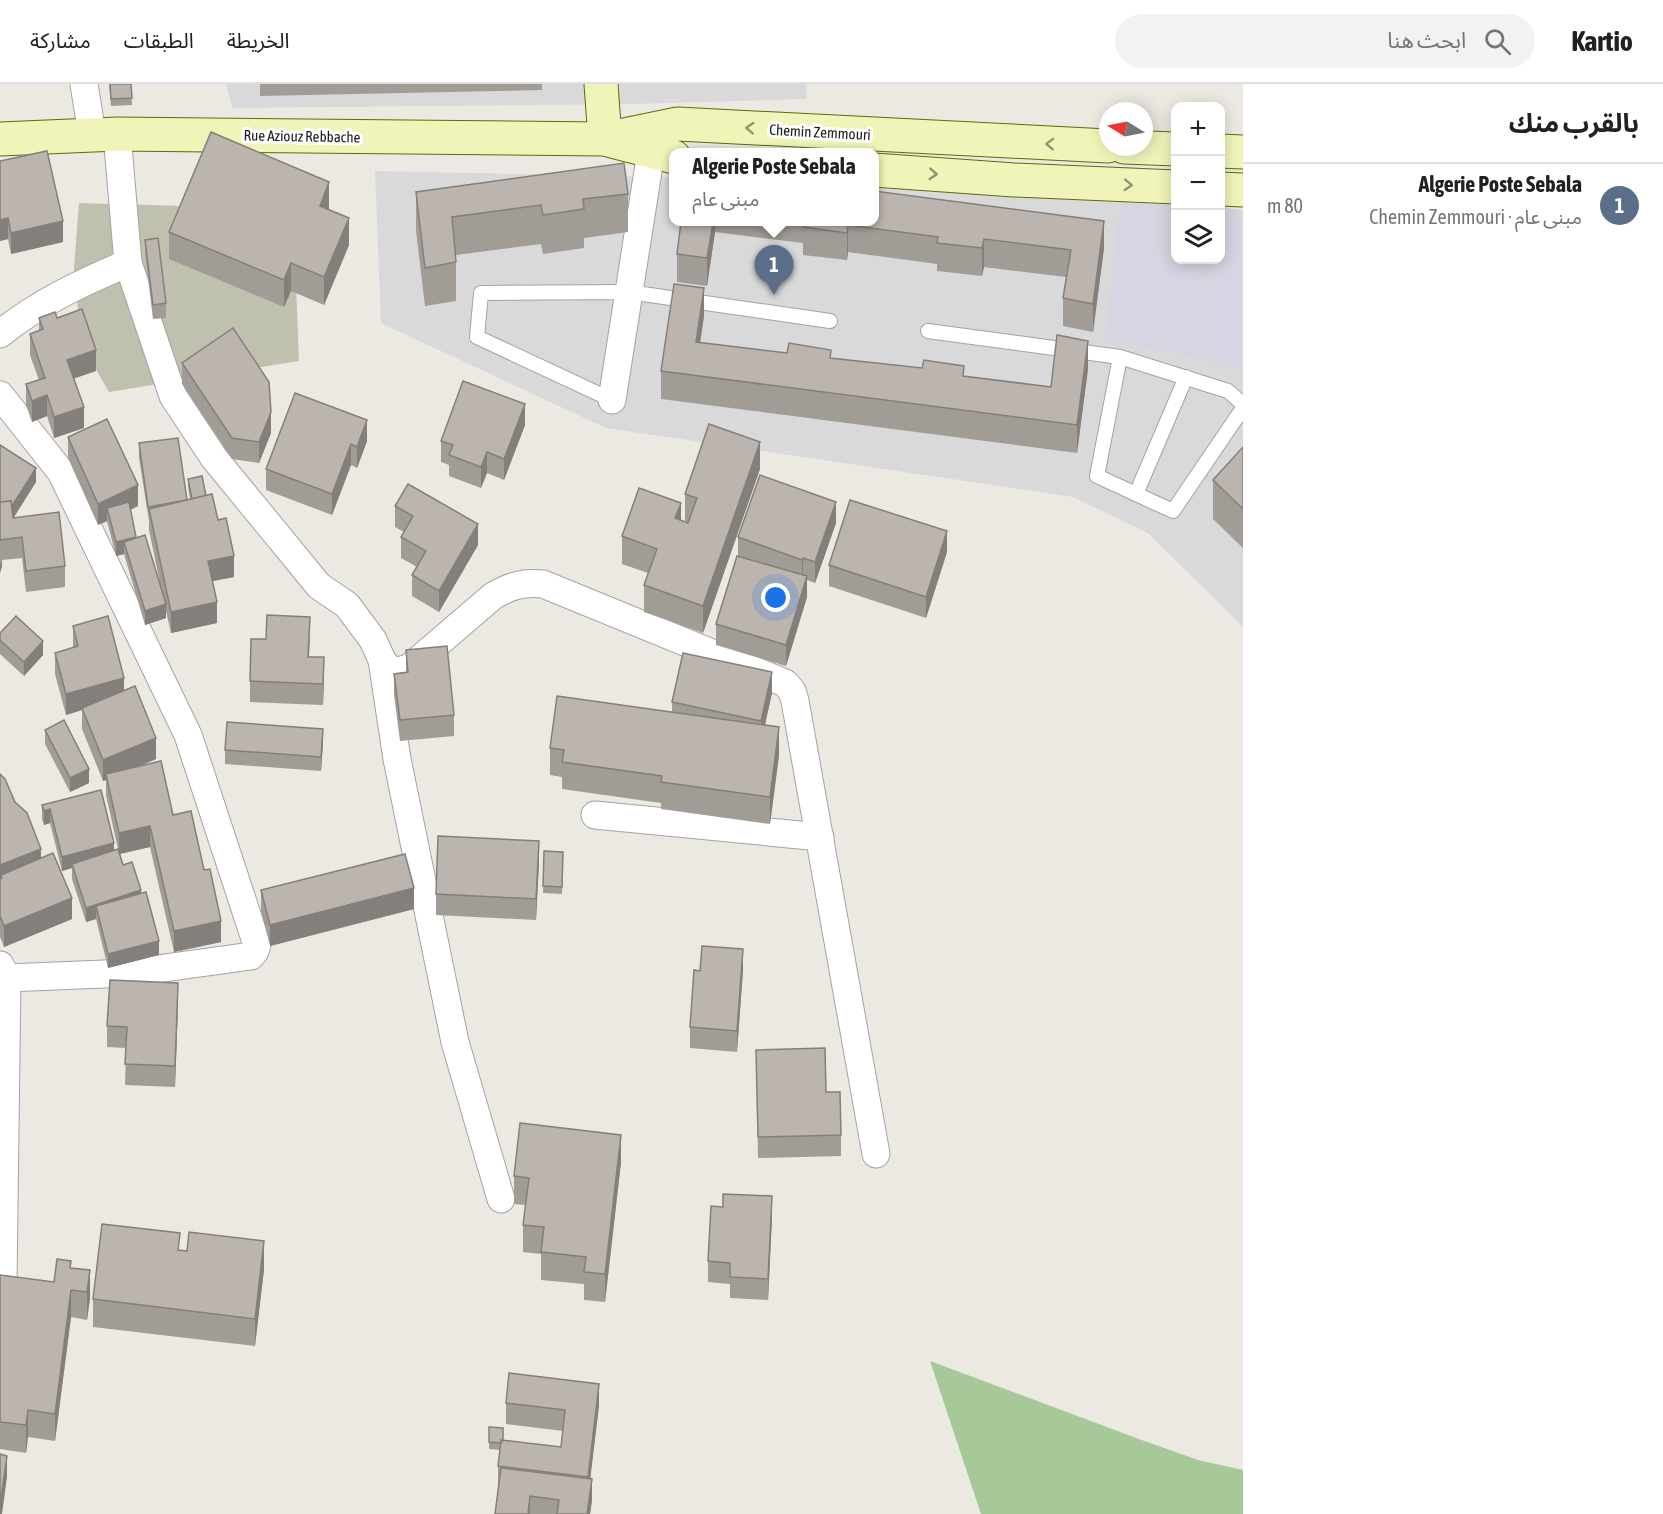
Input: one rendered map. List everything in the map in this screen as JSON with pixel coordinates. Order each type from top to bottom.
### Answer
[{"type":"street","points":[[84,84],[105,134],[128,263],[173,396],[214,458],[319,586],[347,605],[373,640],[388,669],[397,671],[409,668],[475,610],[509,587],[526,583],[543,584],[785,683],[792,691],[876,1154]]},
{"type":"street","points":[[579,84],[593,139]]},
{"type":"street","points":[[593,139],[601,84]]},
{"type":"street","name":"Chemin Zemmouri","points":[[593,139],[678,124],[1099,146]]},
{"type":"street","name":"Rue Aziouz Rebbache","points":[[0,139],[105,134],[593,139]]},
{"type":"street","points":[[593,139],[662,154],[629,292],[612,399]]},
{"type":"street","points":[[1153,148],[1171,149]]},
{"type":"street","points":[[1225,151],[1243,152]]},
{"type":"street","points":[[879,170],[1014,180],[1171,187]]},
{"type":"street","points":[[1225,189],[1243,190]]},
{"type":"street","points":[[0,334],[45,303],[86,281],[128,263]]},
{"type":"street","points":[[0,395],[61,472],[188,735],[256,945],[251,956],[128,973],[3,972],[3,1283]]},
{"type":"street","points":[[382,660],[397,759],[455,1042],[501,1199]]},
{"type":"street","points":[[595,815],[820,837]]},
{"type":"lane","points":[[612,399],[477,337],[481,293],[629,292],[830,321]]},
{"type":"lane","points":[[928,331],[1120,357],[1228,391],[1243,406],[1173,511],[1097,477],[1120,357]]},
{"type":"lane","points":[[1136,494],[1186,376]]},
{"type":"shaded area","points":[[226,84],[806,84],[807,99],[631,104],[232,108]]},
{"type":"shaded area","points":[[375,171],[669,177],[669,226],[879,226],[879,188],[1171,205],[1171,264],[1225,264],[1225,208],[1243,210],[1243,627],[1148,533],[1073,497],[606,428],[381,323]]},
{"type":"shaded area","points":[[1120,202],[1171,205],[1171,264],[1225,264],[1225,208],[1243,210],[1243,368],[1105,339]]},
{"type":"shaded area","points":[[79,203],[293,209],[299,361],[109,392],[81,343],[74,268]]},
{"type":"green space","points":[[930,1361],[1198,1460],[1243,1470],[1243,1514],[981,1514]]},
{"type":"building","points":[[110,84],[131,84],[132,98],[111,99]]},
{"type":"building","points":[[211,132],[329,182],[320,206],[349,218],[324,277],[291,263],[284,280],[169,232]]},
{"type":"building","points":[[47,151],[63,221],[11,233],[8,218],[0,220],[0,161]]},
{"type":"building","points":[[624,163],[628,194],[583,199],[584,209],[543,215],[541,205],[452,217],[456,262],[425,268],[416,192]]},
{"type":"building","points":[[879,192],[1104,221],[1093,304],[1063,298],[1071,250],[984,239],[982,248],[937,243],[938,237],[856,226],[879,226]]},
{"type":"building","points":[[680,226],[712,226],[707,258],[677,254]]},
{"type":"building","points":[[803,226],[848,226],[847,233]]},
{"type":"building","points":[[158,238],[166,303],[153,305],[145,240]]},
{"type":"building","points":[[674,284],[704,288],[696,342],[787,353],[789,343],[831,350],[830,358],[922,368],[924,360],[964,366],[963,376],[1051,387],[1057,335],[1088,341],[1077,425],[661,371]]},
{"type":"building","points":[[82,309],[96,350],[67,360],[84,407],[54,417],[47,395],[32,401],[26,384],[45,378],[30,334],[43,329],[39,318],[55,312],[57,318]]},
{"type":"building","points":[[233,328],[269,382],[271,412],[259,442],[232,438],[182,363]]},
{"type":"building","points":[[463,381],[525,404],[504,459],[487,452],[481,467],[449,455],[453,445],[441,441]]},
{"type":"building","points":[[295,393],[367,420],[357,447],[351,444],[332,494],[266,469]]},
{"type":"building","points":[[107,419],[138,485],[98,504],[68,437]]},
{"type":"building","points":[[709,424],[760,442],[703,606],[644,585],[657,549],[622,536],[639,488],[681,503],[675,518],[688,523],[697,498],[685,494]]},
{"type":"building","points":[[178,438],[187,500],[148,507],[139,443]]},
{"type":"building","points":[[0,445],[36,468],[12,506],[11,501],[0,501]]},
{"type":"building","points":[[1243,447],[1243,509],[1213,480]]},
{"type":"building","points":[[760,475],[836,502],[815,562],[803,558],[802,560],[738,537]]},
{"type":"building","points":[[202,476],[206,496],[192,499],[188,479]]},
{"type":"building","points":[[408,484],[478,524],[439,591],[412,575],[426,551],[401,537],[413,516],[395,506]]},
{"type":"building","points":[[212,494],[218,520],[226,518],[234,556],[208,561],[217,602],[171,612],[149,509]]},
{"type":"building","points":[[850,500],[947,531],[926,597],[829,565]]},
{"type":"building","points":[[11,501],[13,518],[59,512],[65,566],[26,571],[22,537],[0,540],[0,502]]},
{"type":"building","points":[[129,502],[136,537],[116,542],[107,508]]},
{"type":"building","points":[[145,535],[166,604],[145,611],[124,542]]},
{"type":"building","points":[[737,556],[807,576],[786,645],[716,624]]},
{"type":"building","points":[[267,615],[310,617],[308,657],[324,657],[323,684],[250,681],[251,639],[266,639]]},
{"type":"building","points":[[16,616],[43,641],[24,662],[0,640],[0,633]]},
{"type":"building","points":[[108,616],[124,678],[66,694],[55,653],[78,646],[73,626]]},
{"type":"building","points":[[447,646],[454,715],[400,720],[394,674],[408,672],[406,650]]},
{"type":"building","points":[[683,653],[772,672],[761,721],[672,702]]},
{"type":"building","points":[[135,686],[156,738],[103,760],[82,708]]},
{"type":"building","points":[[557,696],[779,727],[770,797],[661,782],[662,776],[562,762],[564,750],[550,748]]},
{"type":"building","points":[[64,720],[89,769],[70,778],[45,730]]},
{"type":"building","points":[[227,722],[323,729],[321,757],[225,750]]},
{"type":"building","points":[[161,761],[173,815],[191,811],[204,870],[210,869],[221,921],[174,931],[150,826],[119,833],[106,774]]},
{"type":"building","points":[[0,774],[5,779],[15,802],[27,813],[41,849],[0,865]]},
{"type":"building","points":[[101,790],[114,843],[62,857],[50,809],[44,811],[42,805]]},
{"type":"building","points":[[438,836],[539,841],[536,899],[436,894]]},
{"type":"building","points":[[118,849],[123,865],[132,862],[141,890],[86,908],[72,864]]},
{"type":"building","points":[[544,851],[563,852],[562,887],[543,886]]},
{"type":"building","points":[[53,853],[72,898],[4,926],[0,916],[1,875]]},
{"type":"building","points":[[405,854],[414,888],[270,925],[261,890]]},
{"type":"building","points":[[146,892],[159,941],[108,954],[96,906]]},
{"type":"building","points":[[702,946],[743,949],[737,1031],[690,1027],[694,970],[700,971]]},
{"type":"building","points":[[110,980],[178,983],[175,1066],[125,1064],[127,1027],[107,1026]]},
{"type":"building","points":[[825,1048],[826,1092],[840,1092],[841,1135],[758,1137],[756,1050]]},
{"type":"building","points":[[520,1123],[621,1135],[605,1274],[584,1272],[586,1257],[541,1252],[544,1227],[523,1225],[529,1178],[514,1176]]},
{"type":"building","points":[[723,1194],[772,1196],[768,1279],[730,1277],[730,1263],[708,1261],[711,1206],[723,1207]]},
{"type":"building","points":[[102,1224],[180,1233],[178,1250],[187,1251],[189,1232],[264,1241],[255,1319],[93,1299]]},
{"type":"building","points":[[57,1259],[71,1261],[70,1268],[90,1270],[87,1292],[71,1290],[55,1414],[28,1410],[26,1425],[0,1422],[0,1275],[54,1282]]},
{"type":"building","points":[[509,1373],[599,1384],[588,1477],[498,1466],[501,1440],[561,1447],[565,1410],[506,1403]]},
{"type":"building","points":[[489,1427],[503,1428],[501,1443],[489,1442]]},
{"type":"building","points":[[0,1454],[7,1456],[0,1504]]},
{"type":"building","points":[[501,1468],[592,1479],[587,1514],[557,1514],[559,1500],[530,1496],[528,1514],[495,1514]]},
{"type":"place","name":"Algerie Poste Sebala","points":[[774,295]]}]
